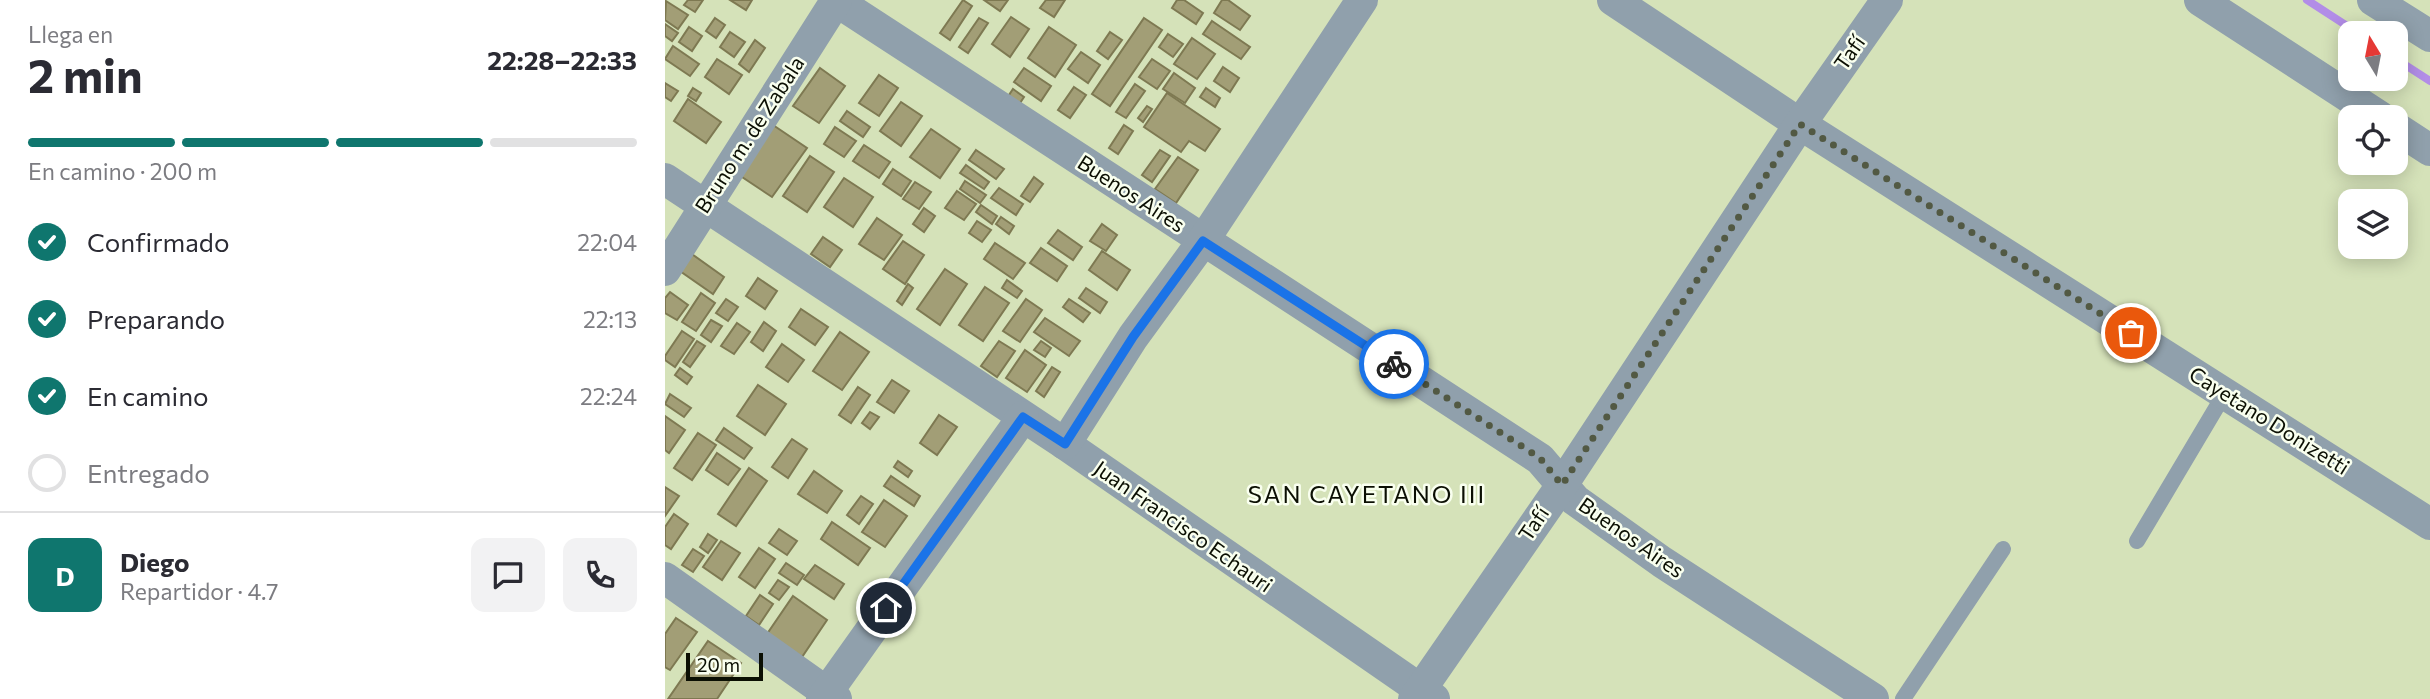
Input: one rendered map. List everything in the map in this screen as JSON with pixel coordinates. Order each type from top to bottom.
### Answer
[{"type":"street","points":[[1065,444],[1133,337],[1203,241],[1362,0]]},
{"type":"street","name":"Cayetano Donizetti","points":[[1613,0],[1800,124],[2430,524]]},
{"type":"street","name":"Tafí","points":[[1422,696],[1800,124],[1887,0]]},
{"type":"street","points":[[2200,0],[2362,105]]},
{"type":"street","points":[[2373,0],[2430,36]]},
{"type":"street","name":"Buenos Aires","points":[[835,1],[1540,458],[1575,500],[1662,562],[1873,699]]},
{"type":"street","name":"Bruno m. de Zabala","points":[[665,270],[835,1]]},
{"type":"street","points":[[2408,136],[2430,150]]},
{"type":"street","name":"Juan Francisco Echauri","points":[[665,178],[1065,444],[1422,696]]},
{"type":"street","points":[[665,578],[828,697],[1023,417]]},
{"type":"lane","points":[[2137,541],[2225,393]]},
{"type":"lane","points":[[1903,699],[2003,549]]},
{"type":"building","points":[[688,0],[703,0],[695,12],[684,5]]},
{"type":"building","points":[[730,0],[752,0],[746,10]]},
{"type":"building","points":[[963,0],[972,6],[950,40],[940,33]]},
{"type":"building","points":[[984,0],[1008,0],[1000,11]]},
{"type":"building","points":[[1046,0],[1065,0],[1054,17],[1040,8]]},
{"type":"building","points":[[1177,0],[1184,0],[1203,13],[1196,24],[1172,8]]},
{"type":"building","points":[[1222,0],[1228,0],[1250,16],[1240,30],[1214,13]]},
{"type":"building","points":[[666,1],[688,15],[678,29],[665,20]]},
{"type":"building","points":[[1011,17],[1029,29],[1010,57],[992,44]]},
{"type":"building","points":[[715,18],[725,25],[716,38],[706,31]]},
{"type":"building","points":[[979,18],[988,23],[968,53],[959,47]]},
{"type":"building","points":[[1144,18],[1162,30],[1110,106],[1092,94]]},
{"type":"building","points":[[1212,21],[1250,47],[1241,59],[1203,34]]},
{"type":"building","points":[[665,24],[678,33],[672,41],[665,36]]},
{"type":"building","points":[[689,27],[702,36],[692,51],[679,42]]},
{"type":"building","points":[[1049,27],[1076,45],[1055,77],[1028,58]]},
{"type":"building","points":[[730,32],[745,42],[734,57],[720,47]]},
{"type":"building","points":[[1110,32],[1122,40],[1108,59],[1097,51]]},
{"type":"building","points":[[1168,34],[1183,44],[1173,57],[1159,47]]},
{"type":"building","points":[[1192,38],[1215,54],[1197,79],[1174,64]]},
{"type":"building","points":[[755,40],[765,48],[749,72],[739,64]]},
{"type":"building","points":[[673,46],[699,64],[690,76],[665,59]]},
{"type":"building","points":[[1081,52],[1100,65],[1088,83],[1068,69]]},
{"type":"building","points":[[717,59],[742,75],[729,94],[705,77]]},
{"type":"building","points":[[1152,59],[1170,71],[1157,89],[1139,77]]},
{"type":"building","points":[[1223,67],[1239,78],[1230,92],[1214,81]]},
{"type":"building","points":[[820,68],[845,86],[819,123],[793,106]]},
{"type":"building","points":[[1024,68],[1051,86],[1041,101],[1014,82]]},
{"type":"building","points":[[1174,73],[1195,88],[1185,103],[1163,89]]},
{"type":"building","points":[[879,75],[898,88],[879,116],[859,103]]},
{"type":"building","points":[[665,83],[678,91],[671,101],[665,97]]},
{"type":"building","points":[[1135,84],[1145,91],[1126,118],[1116,112]]},
{"type":"building","points":[[1074,87],[1086,95],[1070,118],[1058,110]]},
{"type":"building","points":[[693,88],[701,93],[696,101],[688,96]]},
{"type":"building","points":[[1206,88],[1220,98],[1215,107],[1200,97]]},
{"type":"building","points":[[1013,89],[1024,97],[1016,109],[1005,101]]},
{"type":"building","points":[[1167,93],[1220,129],[1205,151],[1189,141],[1181,152],[1144,127]]},
{"type":"building","points":[[688,99],[721,122],[706,143],[674,121]]},
{"type":"building","points":[[901,102],[922,116],[901,146],[880,131]]},
{"type":"building","points":[[1147,106],[1152,109],[1143,122],[1138,118]]},
{"type":"building","points":[[847,111],[870,127],[863,137],[840,121]]},
{"type":"building","points":[[773,125],[807,148],[772,197],[739,175]]},
{"type":"building","points":[[1124,125],[1133,131],[1118,154],[1109,148]]},
{"type":"building","points":[[835,127],[856,141],[844,157],[824,144]]},
{"type":"building","points":[[931,129],[960,149],[940,178],[910,157]]},
{"type":"building","points":[[864,145],[890,162],[879,178],[853,161]]},
{"type":"building","points":[[976,150],[1004,169],[996,179],[969,160]]},
{"type":"building","points":[[1160,150],[1170,156],[1152,182],[1142,175]]},
{"type":"building","points":[[810,156],[834,172],[807,212],[783,196]]},
{"type":"building","points":[[1178,157],[1198,170],[1176,203],[1155,189]]},
{"type":"building","points":[[966,165],[989,182],[984,189],[960,173]]},
{"type":"building","points":[[893,169],[911,181],[901,196],[883,184]]},
{"type":"building","points":[[1034,177],[1043,184],[1030,202],[1021,196]]},
{"type":"building","points":[[844,178],[873,197],[853,227],[824,207]]},
{"type":"building","points":[[965,181],[986,195],[980,203],[960,189]]},
{"type":"building","points":[[915,182],[931,192],[919,209],[903,199]]},
{"type":"building","points":[[999,188],[1023,204],[1016,215],[991,198]]},
{"type":"building","points":[[957,191],[976,204],[964,220],[945,208]]},
{"type":"building","points":[[981,205],[997,216],[992,224],[976,212]]},
{"type":"building","points":[[924,208],[935,216],[924,232],[913,224]]},
{"type":"building","points":[[1001,217],[1014,226],[1009,234],[996,224]]},
{"type":"building","points":[[877,218],[902,235],[884,260],[859,244]]},
{"type":"building","points":[[977,221],[991,230],[982,242],[969,233]]},
{"type":"building","points":[[1102,224],[1117,235],[1106,251],[1090,241]]},
{"type":"building","points":[[1058,230],[1082,247],[1073,260],[1048,243]]},
{"type":"building","points":[[823,237],[842,250],[830,267],[811,254]]},
{"type":"building","points":[[903,241],[924,255],[905,284],[883,269]]},
{"type":"building","points":[[995,243],[1025,263],[1013,279],[984,259]]},
{"type":"building","points":[[1041,248],[1067,266],[1057,281],[1030,263]]},
{"type":"building","points":[[1102,251],[1130,270],[1117,290],[1089,270]]},
{"type":"building","points":[[689,252],[724,277],[713,294],[677,269]]},
{"type":"building","points":[[945,269],[967,284],[940,325],[917,309]]},
{"type":"building","points":[[758,278],[777,291],[765,309],[746,296]]},
{"type":"building","points":[[1007,280],[1022,291],[1017,298],[1002,288]]},
{"type":"building","points":[[908,284],[913,288],[902,305],[897,301]]},
{"type":"building","points":[[985,287],[1009,303],[983,341],[959,325]]},
{"type":"building","points":[[1086,288],[1107,302],[1100,313],[1079,298]]},
{"type":"building","points":[[670,292],[688,305],[677,320],[665,313],[665,298]]},
{"type":"building","points":[[701,293],[715,303],[696,331],[682,322]]},
{"type":"building","points":[[726,299],[738,307],[728,321],[716,313]]},
{"type":"building","points":[[1026,299],[1042,310],[1020,342],[1003,331]]},
{"type":"building","points":[[1069,299],[1090,313],[1083,322],[1063,307]]},
{"type":"building","points":[[801,309],[828,327],[815,345],[789,327]]},
{"type":"building","points":[[1045,318],[1080,341],[1069,356],[1034,332]]},
{"type":"building","points":[[711,320],[722,326],[711,342],[701,335]]},
{"type":"building","points":[[764,322],[776,331],[763,351],[751,342]]},
{"type":"building","points":[[737,323],[750,332],[734,354],[721,346]]},
{"type":"building","points":[[682,331],[694,339],[675,367],[665,360],[665,356]]},
{"type":"building","points":[[840,332],[869,352],[842,390],[813,371]]},
{"type":"building","points":[[697,341],[705,346],[690,367],[683,362]]},
{"type":"building","points":[[999,341],[1015,351],[997,377],[981,366]]},
{"type":"building","points":[[1041,341],[1051,348],[1045,357],[1034,350]]},
{"type":"building","points":[[782,344],[804,360],[788,382],[766,367]]},
{"type":"building","points":[[1025,350],[1046,365],[1027,392],[1006,378]]},
{"type":"building","points":[[1052,367],[1060,372],[1044,397],[1036,391]]},
{"type":"building","points":[[680,368],[692,377],[687,384],[675,375]]},
{"type":"building","points":[[892,380],[909,391],[894,413],[877,402]]},
{"type":"building","points":[[758,385],[786,404],[765,435],[737,416]]},
{"type":"building","points":[[858,387],[870,395],[851,423],[839,415]]},
{"type":"building","points":[[670,394],[691,408],[684,417],[665,404]]},
{"type":"building","points":[[870,412],[879,417],[870,429],[862,423]]},
{"type":"building","points":[[939,415],[957,427],[937,455],[920,443]]},
{"type":"building","points":[[665,416],[685,430],[669,453],[665,450]]},
{"type":"building","points":[[724,428],[752,448],[744,459],[716,440]]},
{"type":"building","points":[[698,433],[716,445],[692,480],[674,468]]},
{"type":"building","points":[[792,439],[807,449],[788,478],[772,467]]},
{"type":"building","points":[[717,453],[740,469],[728,485],[706,470]]},
{"type":"building","points":[[898,461],[912,471],[908,477],[894,467]]},
{"type":"building","points":[[749,468],[767,481],[736,526],[718,514]]},
{"type":"building","points":[[814,471],[842,491],[827,513],[798,494]]},
{"type":"building","points":[[891,476],[920,496],[914,506],[884,486]]},
{"type":"building","points":[[665,487],[679,496],[665,516]]},
{"type":"building","points":[[861,496],[873,504],[859,524],[847,515]]},
{"type":"building","points":[[884,500],[907,516],[885,547],[862,532]]},
{"type":"building","points":[[674,514],[688,524],[671,549],[665,545],[665,527]]},
{"type":"building","points":[[832,522],[870,548],[858,565],[821,539]]},
{"type":"building","points":[[779,529],[797,541],[787,555],[769,543]]},
{"type":"building","points":[[708,534],[717,540],[708,553],[700,547]]},
{"type":"building","points":[[721,541],[740,553],[722,580],[703,567]]},
{"type":"building","points":[[759,548],[775,559],[755,588],[739,577]]},
{"type":"building","points":[[693,549],[704,556],[693,572],[682,565]]},
{"type":"building","points":[[786,563],[804,575],[797,585],[779,573]]},
{"type":"building","points":[[815,565],[844,584],[834,599],[804,579]]},
{"type":"building","points":[[778,580],[789,587],[779,600],[769,593]]},
{"type":"building","points":[[760,595],[773,604],[759,625],[746,616]]},
{"type":"building","points":[[793,596],[827,620],[802,657],[767,634]]},
{"type":"building","points":[[676,618],[697,632],[670,670],[665,667],[665,634]]},
{"type":"building","points":[[708,641],[741,663],[717,699],[668,699]]},
{"type":"waterway","points":[[2307,0],[2339,21]]},
{"type":"waterway","points":[[2408,67],[2430,81]]},
{"type":"way so far","points":[[1394,364],[1540,458],[1562,485],[1800,124],[2131,333]]},
{"type":"district","name":"SAN CAYETANO III","points":[[1367,495]]},
{"type":"route","points":[[886,608],[1023,417],[1065,444],[1133,337],[1203,241],[1394,364]]}]
